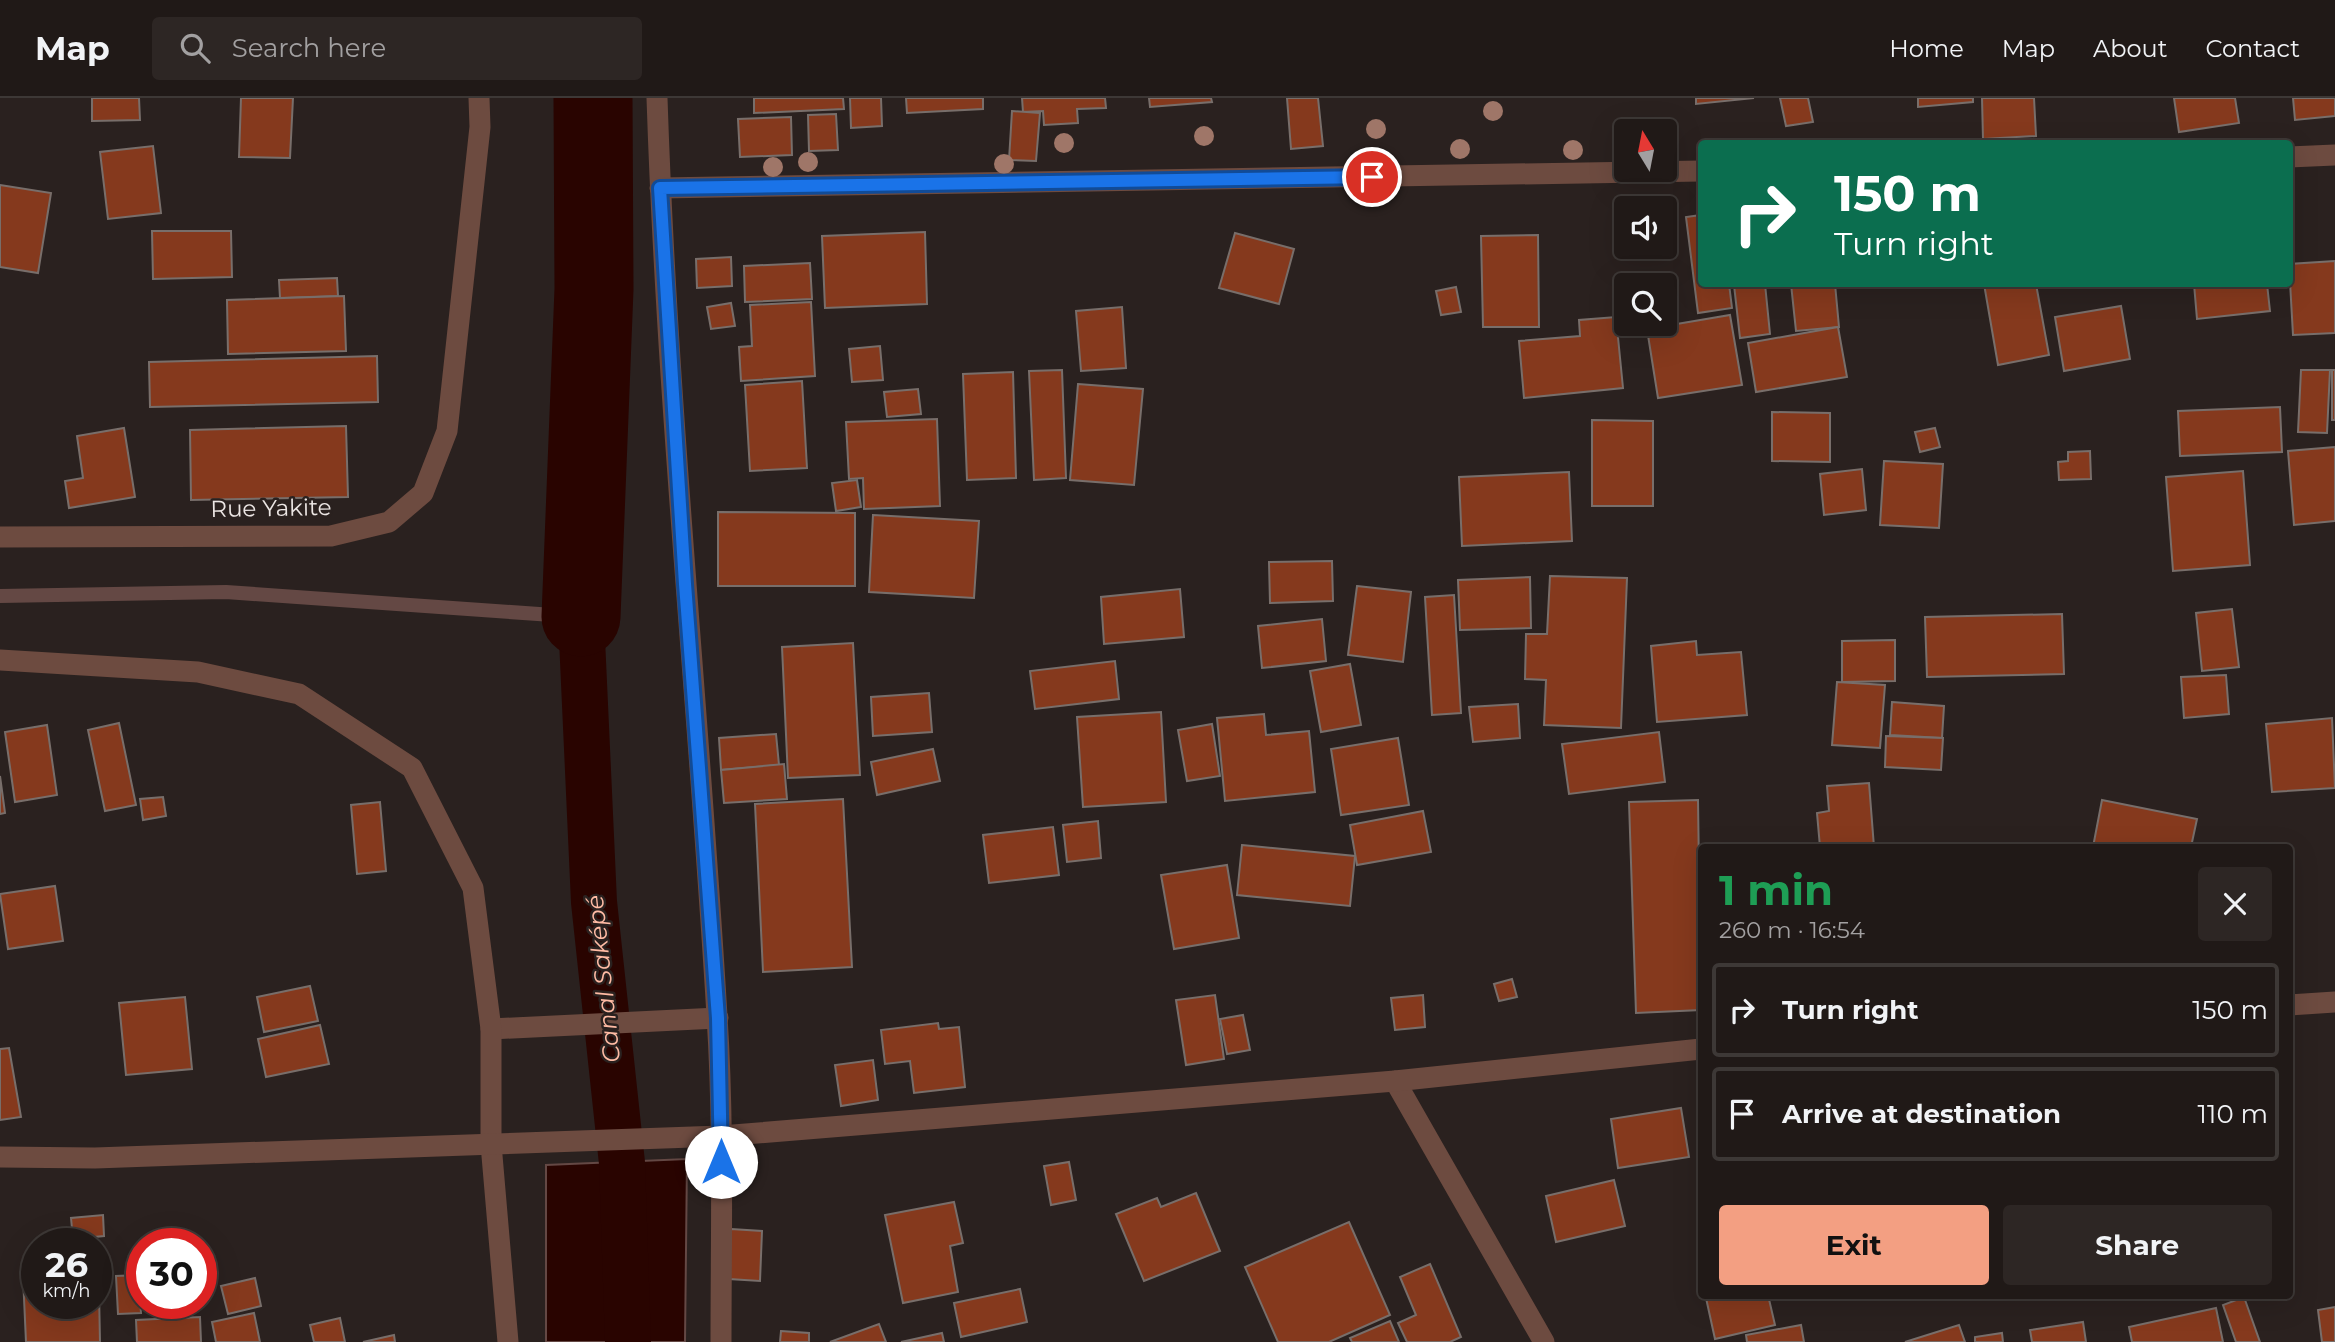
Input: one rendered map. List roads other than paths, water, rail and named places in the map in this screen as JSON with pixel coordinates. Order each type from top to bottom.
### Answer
[{"type":"street","name":"Rue Yakite","points":[[0,537],[331,536],[388,522],[423,493],[447,431],[480,127],[479,98]]},
{"type":"street","points":[[656,98],[685,584],[718,1018],[721,1342]]},
{"type":"street","points":[[2293,157],[2335,155]]},
{"type":"street","points":[[660,188],[1698,171]]},
{"type":"street","points":[[0,660],[198,672],[299,694],[412,768],[473,888],[491,1030],[491,1144],[508,1342]]},
{"type":"street","points":[[2293,1005],[2335,1002]]},
{"type":"street","points":[[491,1030],[718,1018]]},
{"type":"street","points":[[0,1157],[109,1157],[721,1136],[1395,1081],[1698,1049]]},
{"type":"street","points":[[1395,1081],[1544,1342]]},
{"type":"waterway","points":[[581,617],[594,289],[593,98]]},
{"type":"waterway","points":[[0,596],[226,592],[581,617]]},
{"type":"waterway","name":"Canal Saképé","points":[[581,617],[594,902],[622,1163],[628,1342]]}]
